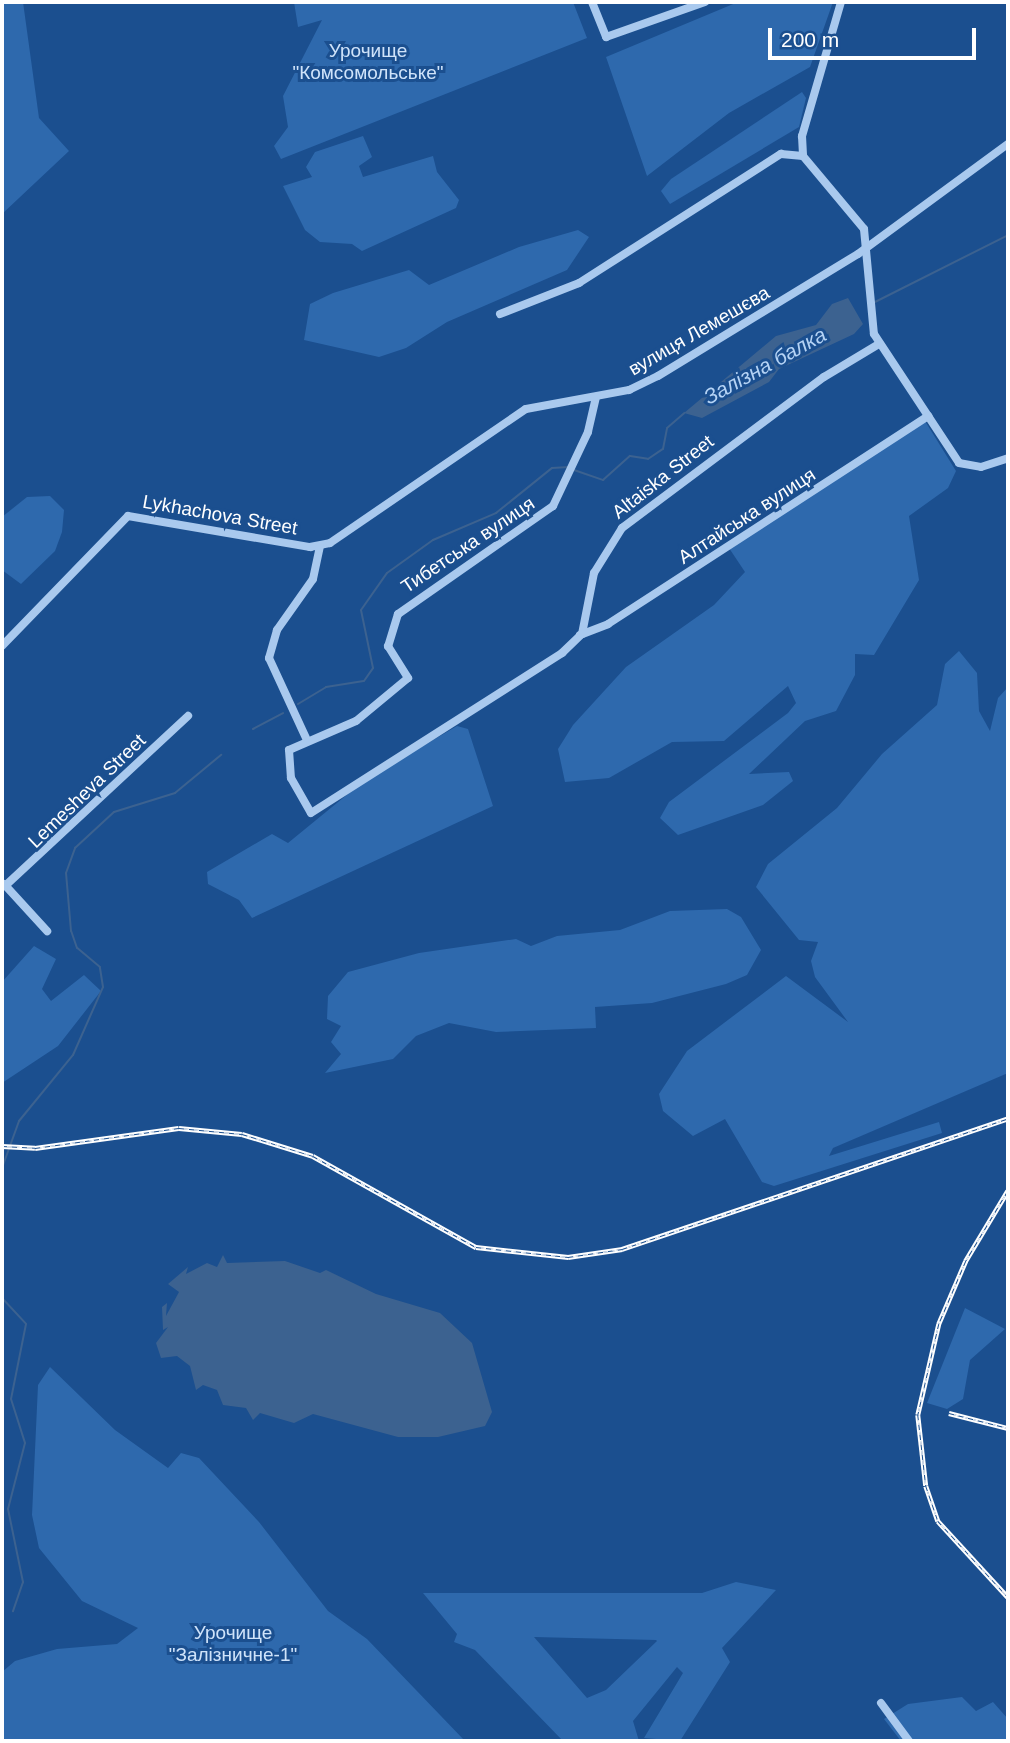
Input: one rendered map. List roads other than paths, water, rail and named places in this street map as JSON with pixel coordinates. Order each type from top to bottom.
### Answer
[{"type":"street","points":[[592,2],[606,37],[705,2]]},
{"type":"street","points":[[841,2],[802,136],[803,156],[864,229],[867,242],[866,294],[879,344],[959,463],[981,467],[1008,458]]},
{"type":"street","name":"вулиця Лемешєва","points":[[320,547],[514,416],[596,397],[651,380],[867,242],[1008,144]]},
{"type":"street","points":[[500,314],[579,283],[781,154],[803,156]]},
{"type":"street","name":"Altaiska Street","points":[[580,635],[594,573],[622,528],[824,377],[879,344]]},
{"type":"street","name":"Тибетська вулиця","points":[[306,738],[356,721],[408,678],[388,646],[404,607],[554,506],[588,432],[596,397]]},
{"type":"street","name":"Алтайська вулиця","points":[[580,635],[620,617],[928,416]]},
{"type":"street","name":"Lykhachova Street","points":[[2,646],[128,516],[320,547]]},
{"type":"street","points":[[320,547],[313,579],[277,630],[269,658],[306,738],[287,757],[312,813],[562,653],[580,635]]},
{"type":"street","name":"Lemesheva Street","points":[[3,884],[188,716]]},
{"type":"street","points":[[3,884],[47,931]]},
{"type":"street","points":[[881,1703],[909,1741]]},
{"type":"water","points":[[848,298],[863,324],[854,334],[779,369],[769,382],[702,418],[684,413],[776,336],[816,325],[832,304]]},
{"type":"water","points":[[223,1255],[227,1263],[285,1261],[320,1273],[326,1270],[376,1294],[440,1313],[472,1343],[492,1412],[485,1426],[438,1437],[398,1437],[313,1414],[294,1423],[260,1413],[253,1420],[246,1408],[223,1405],[217,1390],[203,1385],[196,1390],[190,1366],[177,1356],[161,1358],[156,1343],[168,1327],[163,1330],[162,1307],[167,1303],[166,1316],[179,1292],[168,1284],[188,1267],[186,1274],[207,1263],[217,1267]]},
{"type":"waterway","points":[[875,302],[1008,235]]},
{"type":"waterway","name":"Залізна балка","points":[[574,470],[603,480],[630,456],[648,459],[663,449],[667,428],[684,413]]},
{"type":"waterway","name":"Залізна балка","points":[[298,704],[326,687],[364,681],[373,668],[361,610],[387,573],[433,540],[496,513],[552,468],[569,467]]},
{"type":"waterway","points":[[253,729],[283,713]]},
{"type":"waterway","name":"Залізна балка","points":[[2,1168],[19,1121],[73,1055],[103,987],[100,967],[77,948],[71,931],[66,873],[75,848],[114,812],[175,793],[221,755]]},
{"type":"waterway","name":"Залізна балка","points":[[2,1298],[26,1324],[11,1399],[25,1443],[8,1509],[23,1582],[13,1611]]},
{"type":"railway","points":[[2,1146],[35,1148],[179,1128],[242,1134],[313,1156],[476,1247],[568,1257],[622,1249],[1008,1118]]},
{"type":"railway","points":[[1008,1191],[966,1261],[939,1324],[918,1415],[926,1486],[938,1521],[1008,1597]]},
{"type":"railway","points":[[949,1413],[1008,1428]]},
{"type":"park label","name":"Урочище \"Комсомольське\"","points":[[368,62]]},
{"type":"park label","name":"Урочище \"Залізничне-1\"","points":[[233,1644]]}]
